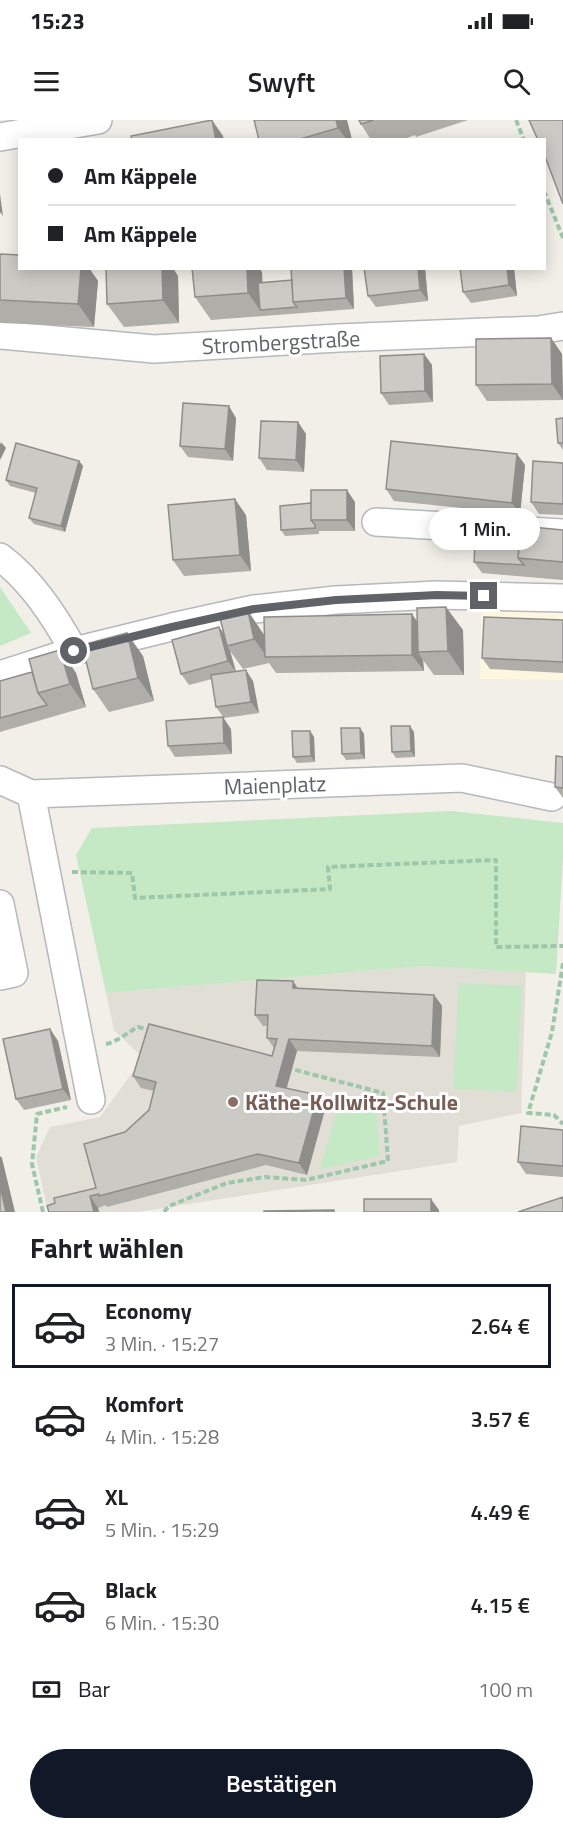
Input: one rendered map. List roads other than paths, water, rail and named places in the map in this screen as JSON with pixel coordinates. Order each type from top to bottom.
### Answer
[{"type":"street","points":[[0,137],[98,120]]},
{"type":"street","name":"Strombergstraße","points":[[0,334],[154,349],[338,338],[538,330],[563,326]]},
{"type":"street","points":[[376,522],[563,533]]},
{"type":"street","points":[[0,557],[16,569],[57,620],[74,651]]},
{"type":"street","points":[[0,675],[74,651],[254,609],[336,600],[437,595],[563,598]]},
{"type":"street","name":"Maienplatz","points":[[0,780],[31,794],[462,777],[552,797]]},
{"type":"street","points":[[31,794],[91,1100]]},
{"type":"street","points":[[0,904],[14,973],[0,976]]},
{"type":"place","name":"Käthe-Kollwitz-Schule","points":[[233,1102]]}]
